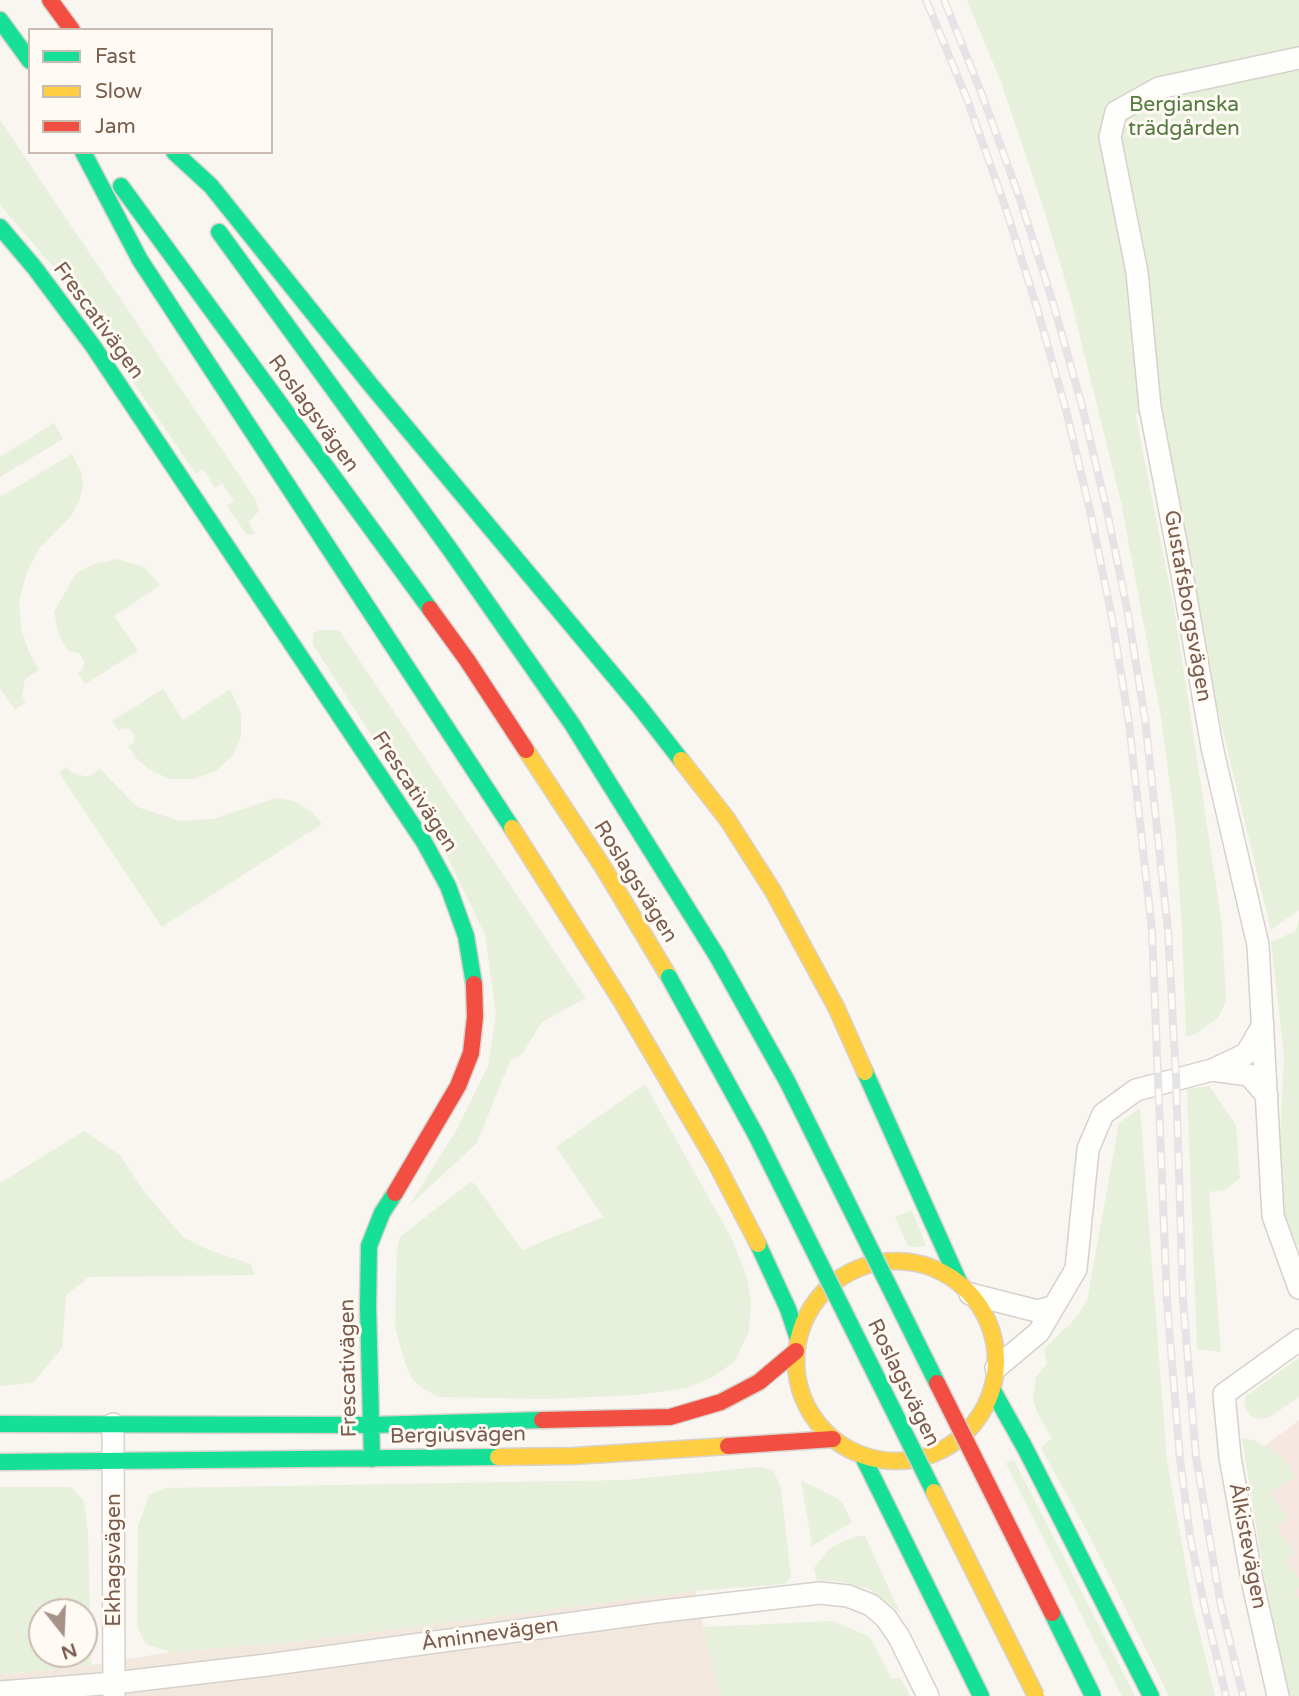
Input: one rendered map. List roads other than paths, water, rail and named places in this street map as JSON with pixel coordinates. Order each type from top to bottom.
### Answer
[{"type":"main road","points":[[50,0],[71,28]]},
{"type":"main road","points":[[0,20],[28,58]]},
{"type":"main road","points":[[84,154],[140,260],[528,852],[622,1002],[715,1161],[770,1267],[788,1309],[797,1345],[796,1376],[803,1399],[816,1421],[833,1439],[862,1455],[880,1460],[906,1460],[933,1454],[949,1446],[976,1421],[992,1389],[996,1368],[995,1347],[990,1328],[982,1310],[965,1289],[836,1007],[773,891],[727,819],[639,706],[370,384],[211,186],[176,154]]},
{"type":"main road","name":"Roslagsvägen","points":[[97,154],[467,660],[603,867],[669,978],[756,1135],[1035,1696]]},
{"type":"main road","points":[[162,154],[186,186]]},
{"type":"main road","name":"Roslagsvägen","points":[[210,220],[449,548],[572,724],[717,956],[793,1093],[1093,1696]]},
{"type":"main road","name":"Frescativägen","points":[[0,227],[34,267],[93,346],[424,842],[448,886],[466,936],[474,975],[475,1017],[471,1053],[458,1086],[382,1213],[369,1246],[372,1459]]},
{"type":"main road","points":[[797,1345],[807,1315],[821,1294],[841,1277],[863,1266],[889,1261],[914,1263],[939,1270],[965,1289]]},
{"type":"main road","name":"Bergiusvägen","points":[[0,1424],[372,1425],[670,1417],[721,1402],[759,1382],[797,1345]]},
{"type":"main road","points":[[992,1389],[1025,1448],[1151,1696]]},
{"type":"main road","name":"Bergiusvägen","points":[[0,1462],[574,1456],[833,1439]]},
{"type":"main road","points":[[862,1455],[981,1696]]},
{"type":"street","name":"Gustafsborgsvägen","points":[[1299,58],[1159,88],[1116,112],[1110,137],[1137,272],[1150,407],[1212,747],[1258,945],[1273,1216],[1299,1288]]},
{"type":"street","points":[[996,1368],[1039,1332],[1076,1269],[1088,1149],[1103,1114],[1136,1090],[1212,1070],[1245,1054],[1263,1025]]},
{"type":"street","points":[[1212,1070],[1249,1074],[1267,1096]]},
{"type":"street","points":[[965,1289],[1037,1311],[1053,1307]]},
{"type":"street","name":"Ålkistevägen","points":[[1278,1696],[1252,1580],[1230,1457],[1224,1394],[1299,1340]]},
{"type":"street","name":"Ekhagsvägen","points":[[113,1424],[114,1690]]},
{"type":"street","name":"Åminnevägen","points":[[0,1692],[114,1690],[267,1665],[654,1612],[820,1593],[848,1596],[871,1605],[886,1618],[899,1637],[928,1696]]},
{"type":"railway","points":[[926,0],[967,99],[1037,308],[1066,410],[1112,618],[1129,723],[1152,931],[1167,1302],[1180,1459],[1190,1536],[1226,1696]]},
{"type":"railway","points":[[944,0],[1020,199],[1053,303],[1082,406],[1128,614],[1145,719],[1168,930],[1183,1301],[1196,1457],[1220,1601],[1243,1696]]},
{"type":"park label","name":"Bergianska trädgården","points":[[1184,117]]}]
